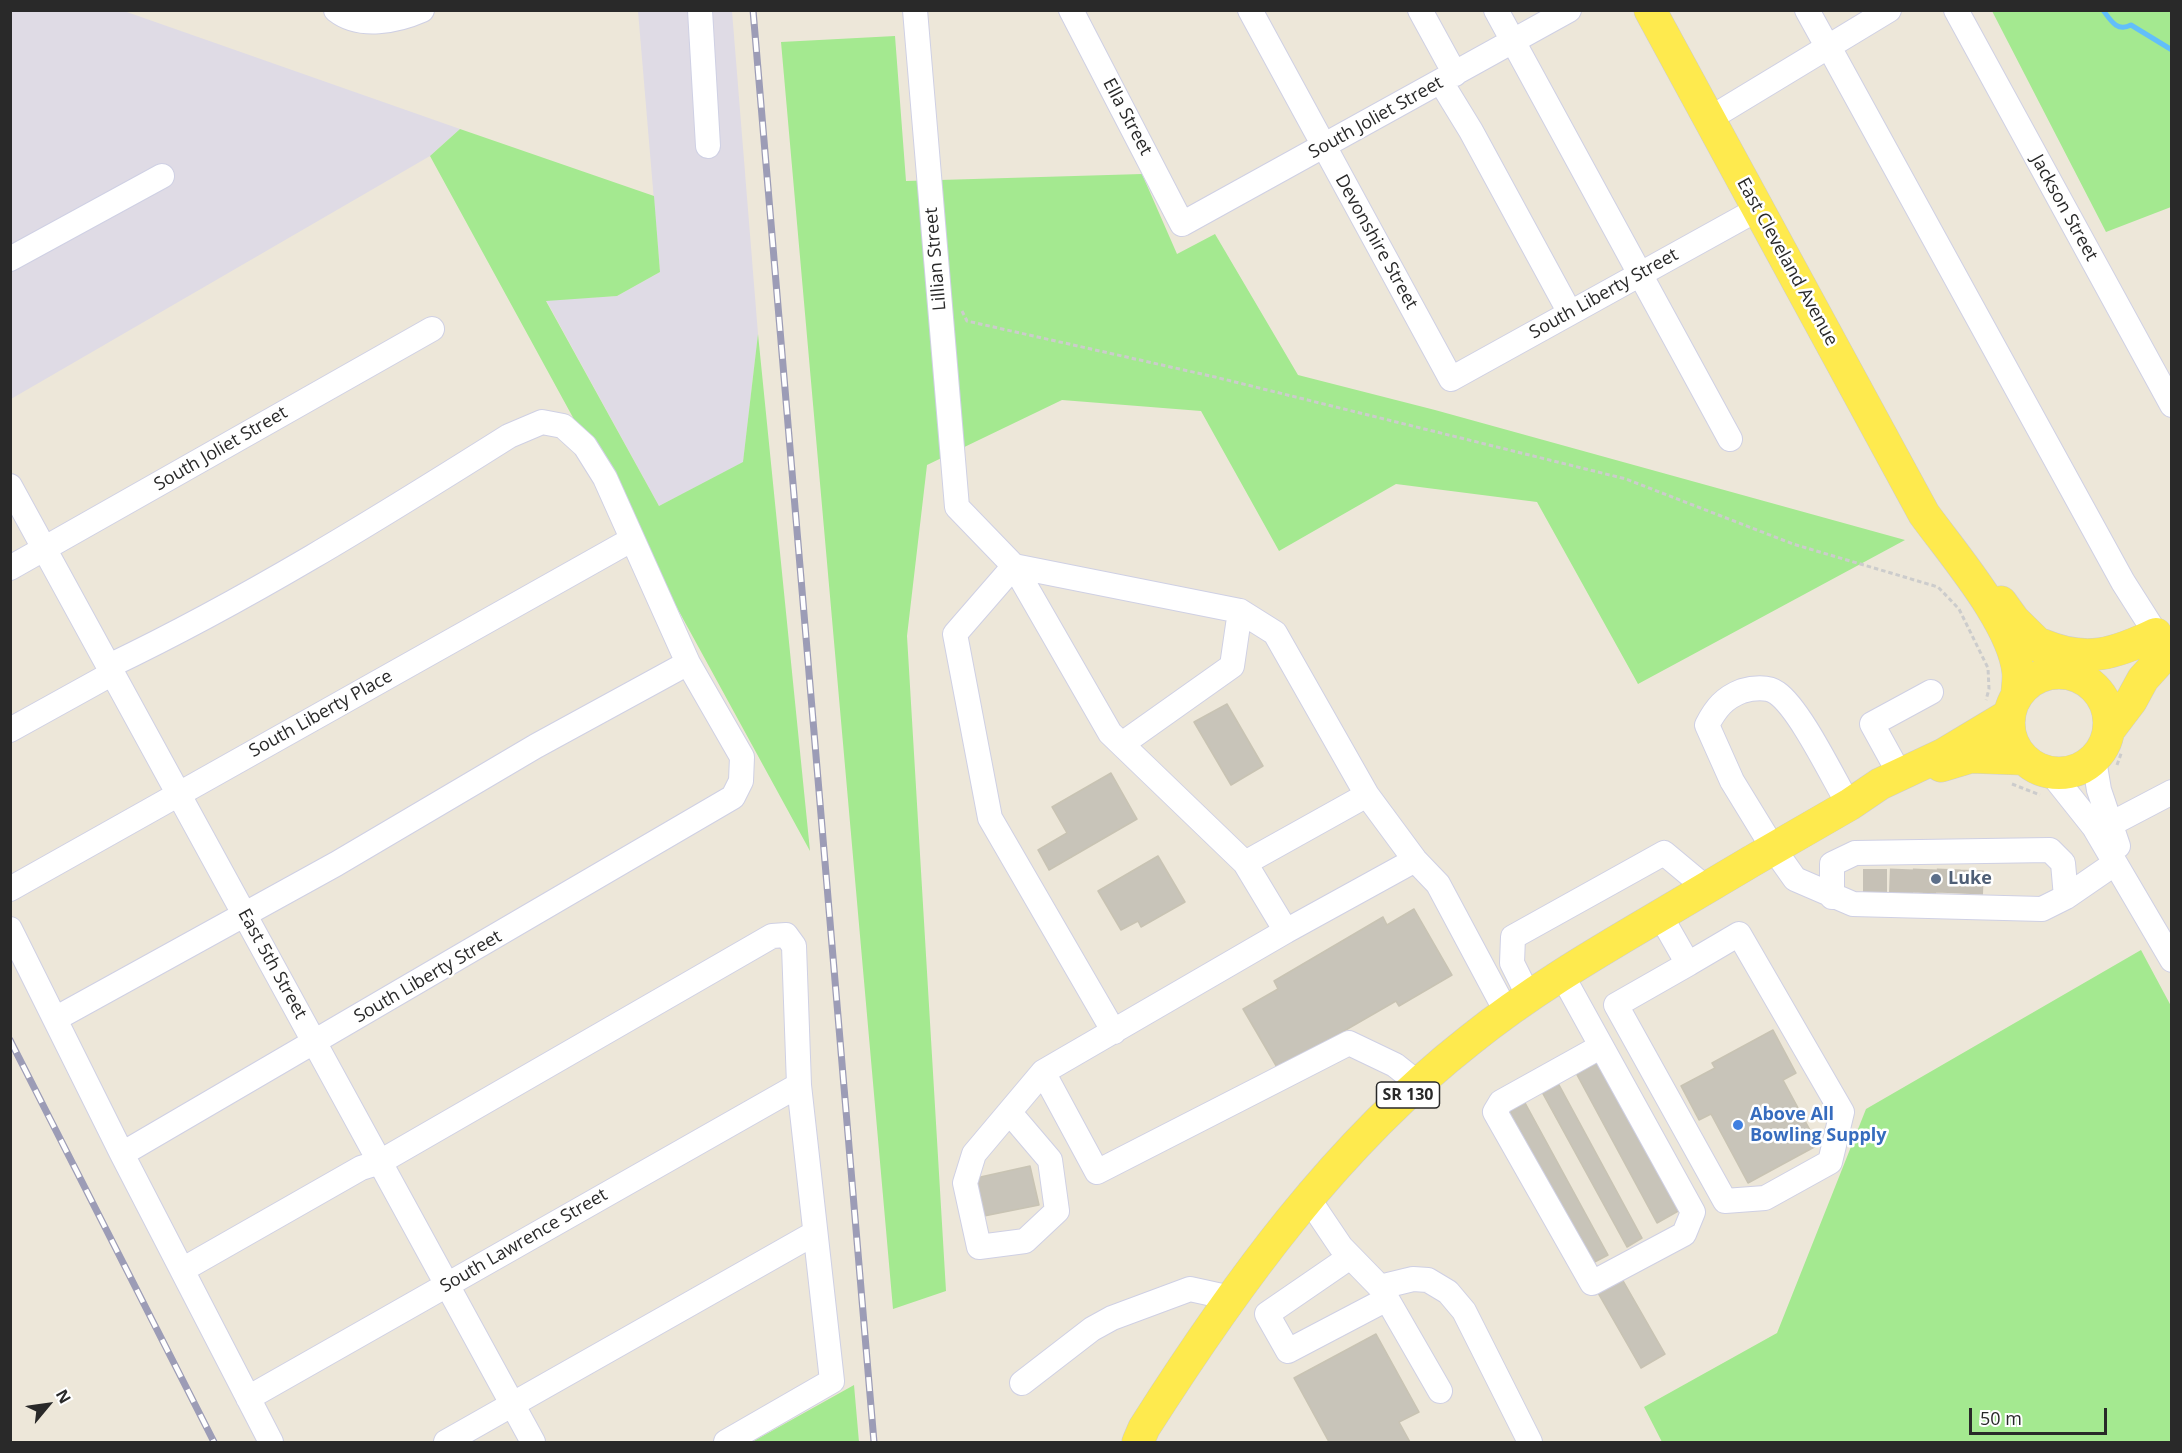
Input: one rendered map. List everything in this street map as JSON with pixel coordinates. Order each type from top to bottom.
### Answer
[{"type":"main road","name":"East Cleveland Avenue","points":[[1650,10],[1924,513],[1978,587],[2007,635],[2018,672],[2003,707]]},
{"type":"main road","name":"East Cleveland Avenue","points":[[1924,513],[1978,572],[2014,620],[2076,676]]},
{"type":"main road","points":[[2039,643],[2065,654],[2086,656],[2130,647],[2166,635]]},
{"type":"main road","points":[[1849,805],[1899,773],[1944,754],[2003,707],[2026,685],[2039,677],[2053,673],[2076,676],[2121,666],[2166,635]]},
{"type":"main road","points":[[2109,730],[2131,701],[2166,635]]},
{"type":"main road","points":[[1849,805],[1932,769],[1971,757],[2032,778],[2074,771],[2094,760],[2104,746],[2109,730],[2109,715],[2104,700],[2095,688],[2076,676]]},
{"type":"main road","points":[[2003,707],[2015,746],[2032,778]]},
{"type":"main road","name":"SR 130","points":[[1138,1443],[1156,1409],[1231,1298],[1308,1198],[1380,1120],[1419,1084],[1469,1040],[1562,975],[1849,805]]},
{"type":"street","points":[[337,11],[372,23],[409,16],[422,10]]},
{"type":"street","points":[[700,10],[708,146]]},
{"type":"street","name":"Lillian Street","points":[[915,10],[957,507],[1014,566]]},
{"type":"street","name":"Ella Street","points":[[1071,10],[1182,224]]},
{"type":"street","name":"Devonshire Street","points":[[1250,10],[1451,379]]},
{"type":"street","points":[[1420,10],[1471,131],[1570,313]]},
{"type":"street","points":[[1496,10],[1730,439]]},
{"type":"street","name":"South Joliet Street","points":[[1182,224],[1569,10]]},
{"type":"street","points":[[1807,10],[2122,582],[2166,635]]},
{"type":"street","points":[[1709,119],[1889,10]]},
{"type":"street","name":"Jackson Street","points":[[1956,10],[2172,405]]},
{"type":"street","points":[[10,259],[162,176]]},
{"type":"street","name":"South Liberty Street","points":[[1451,379],[1758,208]]},
{"type":"street","name":"South Joliet Street","points":[[10,568],[432,328]]},
{"type":"street","points":[[10,730],[162,640],[286,571],[509,436],[542,422],[563,426],[585,446],[605,478],[688,663],[557,735],[429,811],[55,1019]]},
{"type":"street","name":"East 5th Street","points":[[10,486],[533,1443]]},
{"type":"street","name":"South Liberty Place","points":[[10,889],[631,540]]},
{"type":"street","points":[[1014,566],[1240,611],[1275,633],[1367,795],[1415,860],[1438,884],[1518,1005]]},
{"type":"street","points":[[1014,566],[1110,733],[1245,863],[1286,931]]},
{"type":"street","points":[[1014,566],[955,634],[990,818],[1114,1032]]},
{"type":"street","points":[[1122,744],[1232,666],[1240,611]]},
{"type":"street","name":"South Liberty Street","points":[[122,1154],[733,797],[741,781],[742,758],[688,663]]},
{"type":"street","points":[[1849,805],[1791,706],[1776,691],[1753,687],[1727,697],[1715,710],[1707,725],[1732,781],[1773,848],[1795,879],[1832,897],[1853,904],[1875,899],[1959,900],[2042,909],[2066,897],[2114,864]]},
{"type":"street","points":[[1899,773],[1872,724],[1931,692]]},
{"type":"street","points":[[2094,760],[2095,775],[2109,825],[2142,907]]},
{"type":"street","points":[[2032,778],[2087,817],[2172,960]]},
{"type":"street","points":[[2109,825],[2172,792]]},
{"type":"street","points":[[1245,863],[1367,795]]},
{"type":"street","points":[[1832,897],[1832,864],[1855,854],[1875,859],[1937,859],[2050,850],[2063,863],[2066,897]]},
{"type":"street","points":[[1518,1005],[1512,963],[1513,937],[1664,853],[1706,888]]},
{"type":"street","points":[[1010,1113],[1050,1160],[1057,1211],[1025,1241],[979,1247],[965,1183],[974,1154],[1043,1072],[1286,931],[1415,860]]},
{"type":"street","points":[[1660,915],[1688,963]]},
{"type":"street","points":[[10,929],[122,1154],[271,1443]]},
{"type":"street","points":[[1739,934],[1842,1112],[1830,1162],[1765,1198],[1725,1201],[1616,1005],[1688,963],[1739,934]]},
{"type":"street","points":[[182,1270],[361,1168],[380,1162],[772,936],[786,935],[794,946],[799,1085],[832,1381],[726,1443]]},
{"type":"street","points":[[1562,975],[1693,1212],[1684,1234],[1592,1283],[1495,1112],[1501,1102],[1600,1047]]},
{"type":"street","points":[[1043,1072],[1097,1172],[1349,1043],[1395,1065],[1419,1084]]},
{"type":"street","name":"South Lawrence Street","points":[[248,1398],[799,1085]]},
{"type":"street","points":[[1308,1198],[1350,1257],[1384,1293],[1440,1391]]},
{"type":"street","points":[[446,1443],[815,1233]]},
{"type":"street","points":[[1350,1257],[1267,1314],[1288,1351],[1384,1293],[1413,1279],[1428,1280],[1448,1292],[1464,1311],[1530,1443]]},
{"type":"street","points":[[1022,1383],[1092,1329],[1112,1318],[1190,1289],[1231,1298]]},
{"type":"path","points":[[960,305],[967,321],[1215,377],[1626,479],[1793,544],[1938,587],[1959,609],[1988,668],[1989,689],[2003,707]]},
{"type":"shaded area","points":[[11,11],[124,11],[460,129],[430,156],[11,399]]},
{"type":"shaded area","points":[[638,11],[732,11],[758,334],[743,463],[659,506],[546,300],[617,296],[660,272]]},
{"type":"green space","points":[[1992,11],[2171,11],[2171,207],[2106,232]]},
{"type":"green space","points":[[895,36],[906,181],[1142,174],[1177,254],[1215,234],[1298,375],[1435,410],[1905,540],[1638,684],[1537,502],[1396,484],[1279,551],[1201,411],[1062,400],[927,465],[907,636],[946,1291],[893,1309],[781,42]]},
{"type":"green space","points":[[460,129],[654,196],[660,272],[617,296],[546,301],[659,506],[743,462],[758,334],[810,851],[430,156]]},
{"type":"green space","points":[[2141,950],[2171,1006],[2171,1442],[1662,1442],[1644,1407],[1777,1333],[1866,1109]]},
{"type":"green space","points":[[854,1385],[859,1442],[752,1442]]},
{"type":"building","points":[[1227,704],[1263,766],[1231,785],[1194,722]]},
{"type":"building","points":[[1111,773],[1137,819],[1049,870],[1038,850],[1067,833],[1052,807]]},
{"type":"building","points":[[1158,856],[1185,902],[1141,927],[1138,921],[1121,930],[1098,891]]},
{"type":"building","points":[[1414,909],[1452,975],[1399,1006],[1396,1001],[1278,1069],[1243,1009],[1278,989],[1274,981],[1383,917],[1387,925]]},
{"type":"building","points":[[1773,1030],[1796,1073],[1783,1080],[1818,1145],[1748,1183],[1711,1114],[1699,1120],[1681,1086],[1715,1068],[1712,1063]]},
{"type":"building","points":[[1599,1061],[1680,1210],[1657,1223],[1576,1073]]},
{"type":"building","points":[[1558,1083],[1642,1238],[1627,1247],[1542,1092]]},
{"type":"building","points":[[1524,1101],[1608,1255],[1585,1267],[1501,1114]]},
{"type":"building","points":[[1030,1166],[1039,1205],[984,1216],[976,1178]]},
{"type":"building","points":[[1618,1272],[1665,1354],[1641,1368],[1594,1286]]},
{"type":"building","points":[[1376,1334],[1419,1412],[1399,1422],[1410,1442],[1329,1442],[1294,1378]]},
{"type":"waterway","points":[[2103,10],[2118,26],[2131,25],[2172,50]]},
{"type":"tunnel","points":[[1875,865],[1875,893]]},
{"type":"tunnel","points":[[1948,893],[1949,865]]},
{"type":"tunnel","points":[[1901,893],[1902,866]]},
{"type":"tunnel","points":[[1924,893],[1925,866]]},
{"type":"tunnel","points":[[1971,894],[1972,866]]},
{"type":"railway","points":[[753,10],[874,1442]]},
{"type":"railway","points":[[10,1040],[214,1442]]},
{"type":"place","name":"Luke","points":[[1936,879]]},
{"type":"place","name":"Above All Bowling Supply","points":[[1738,1125]]}]
